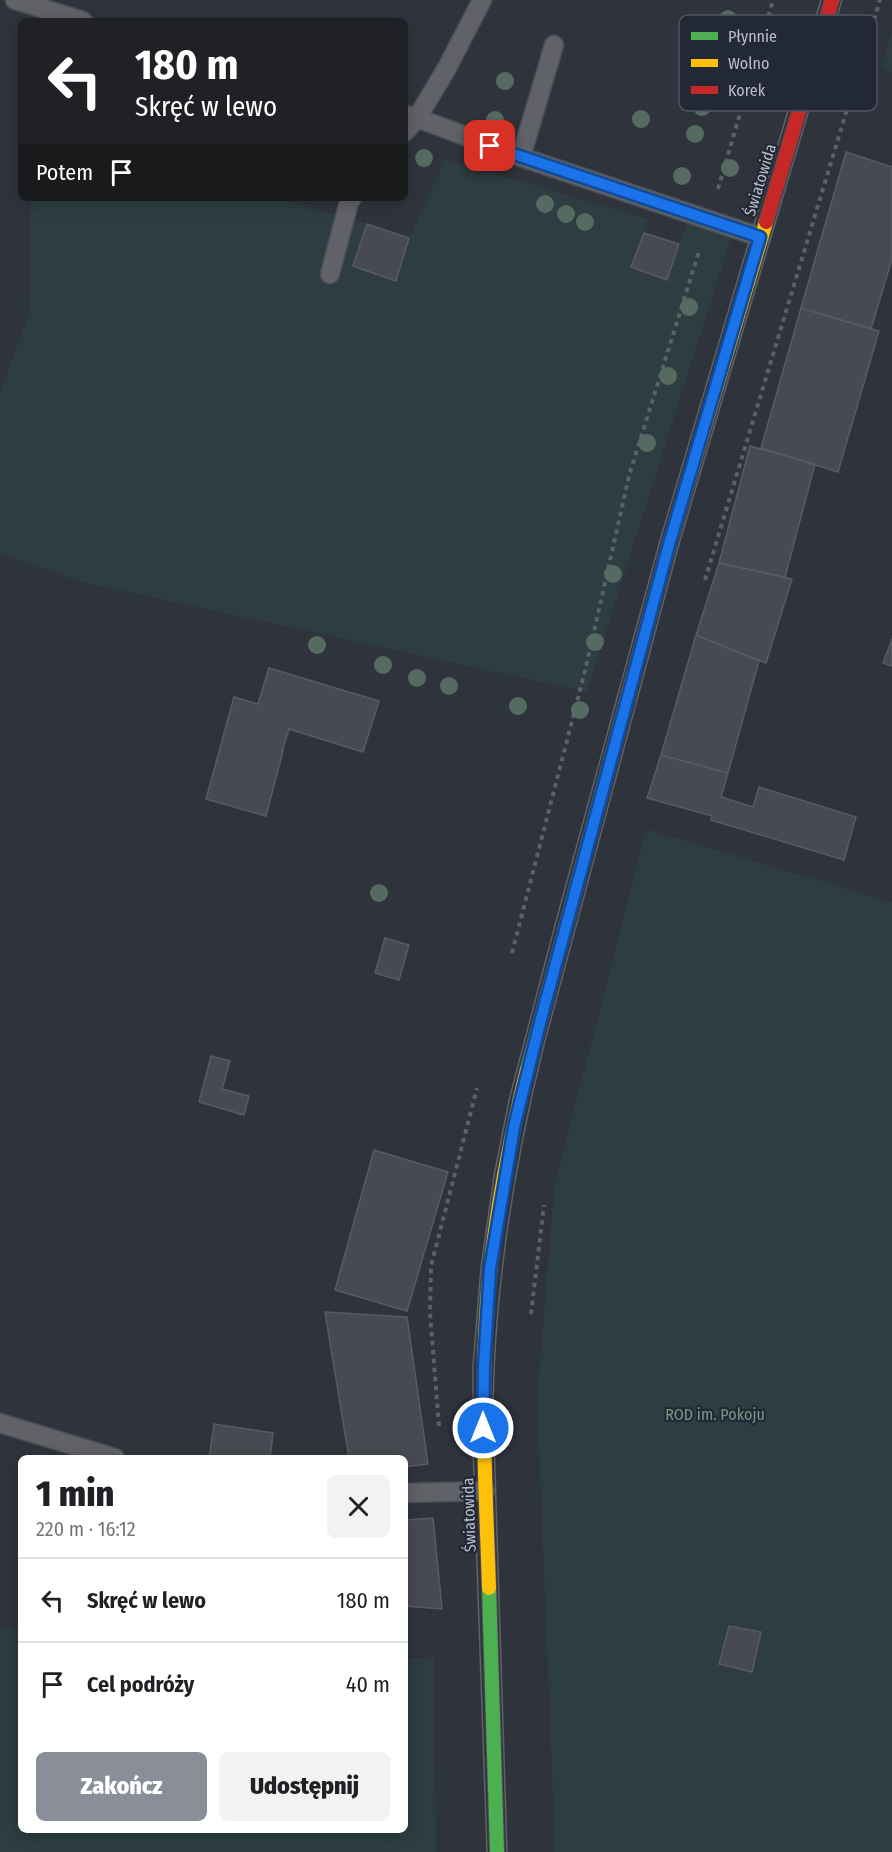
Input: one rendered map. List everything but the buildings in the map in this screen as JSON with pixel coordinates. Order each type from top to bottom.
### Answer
[{"type":"street","name":"Światowida","points":[[827,15],[831,0]]},
{"type":"street","name":"Światowida","points":[[497,1852],[483,1408],[487,1306],[496,1226],[514,1127],[544,1008],[670,541],[798,111]]},
{"type":"lane","points":[[15,0],[73,18]]},
{"type":"lane","points":[[482,0],[447,68],[409,122],[522,157],[760,237]]},
{"type":"lane","points":[[522,157],[554,45]]},
{"type":"lane","points":[[330,274],[350,201]]},
{"type":"lane","points":[[0,1423],[105,1455]]},
{"type":"lane","points":[[408,1493],[485,1491]]},
{"type":"path","points":[[875,15],[880,0]]},
{"type":"path","points":[[702,590],[847,111]]},
{"type":"path","points":[[529,1325],[545,1199]]},
{"type":"green space","points":[[892,32],[892,72],[881,68]]},
{"type":"green space","points":[[445,159],[648,219],[632,267],[666,279],[688,221],[732,235],[587,692],[82,582],[0,554],[0,391],[29,315],[30,201],[286,201],[367,224],[353,266],[396,280],[409,238]]},
{"type":"green space","name":"ROD im. Pokoju","points":[[646,829],[892,902],[892,1852],[555,1852],[537,1400],[554,1188]]},
{"type":"green space","points":[[0,1628],[18,1629],[18,1833],[408,1833],[408,1657],[434,1659],[436,1852],[0,1852]]},
{"type":"tram line","points":[[817,15],[821,0]]},
{"type":"tram line","points":[[838,15],[842,0]]},
{"type":"tram line","points":[[487,1852],[473,1450],[473,1366],[481,1267],[494,1176],[510,1096],[661,537],[788,111]]},
{"type":"tram line","points":[[507,1852],[493,1406],[502,1269],[515,1179],[544,1045],[679,544],[809,111]]},
{"type":"traffic: fast","points":[[527,1070],[624,710]]},
{"type":"traffic: fast","points":[[489,1588],[497,1852]]},
{"type":"traffic: slow","points":[[624,710],[670,541],[766,222]]},
{"type":"traffic: slow","points":[[489,1588],[484,1411],[487,1304],[502,1186],[527,1070]]},
{"type":"traffic: jam","points":[[828,15],[832,0]]},
{"type":"traffic: jam","points":[[766,222],[799,111]]},
{"type":"route","points":[[483,1428],[490,1269],[500,1202],[527,1070],[670,541],[760,237],[490,146]]}]
